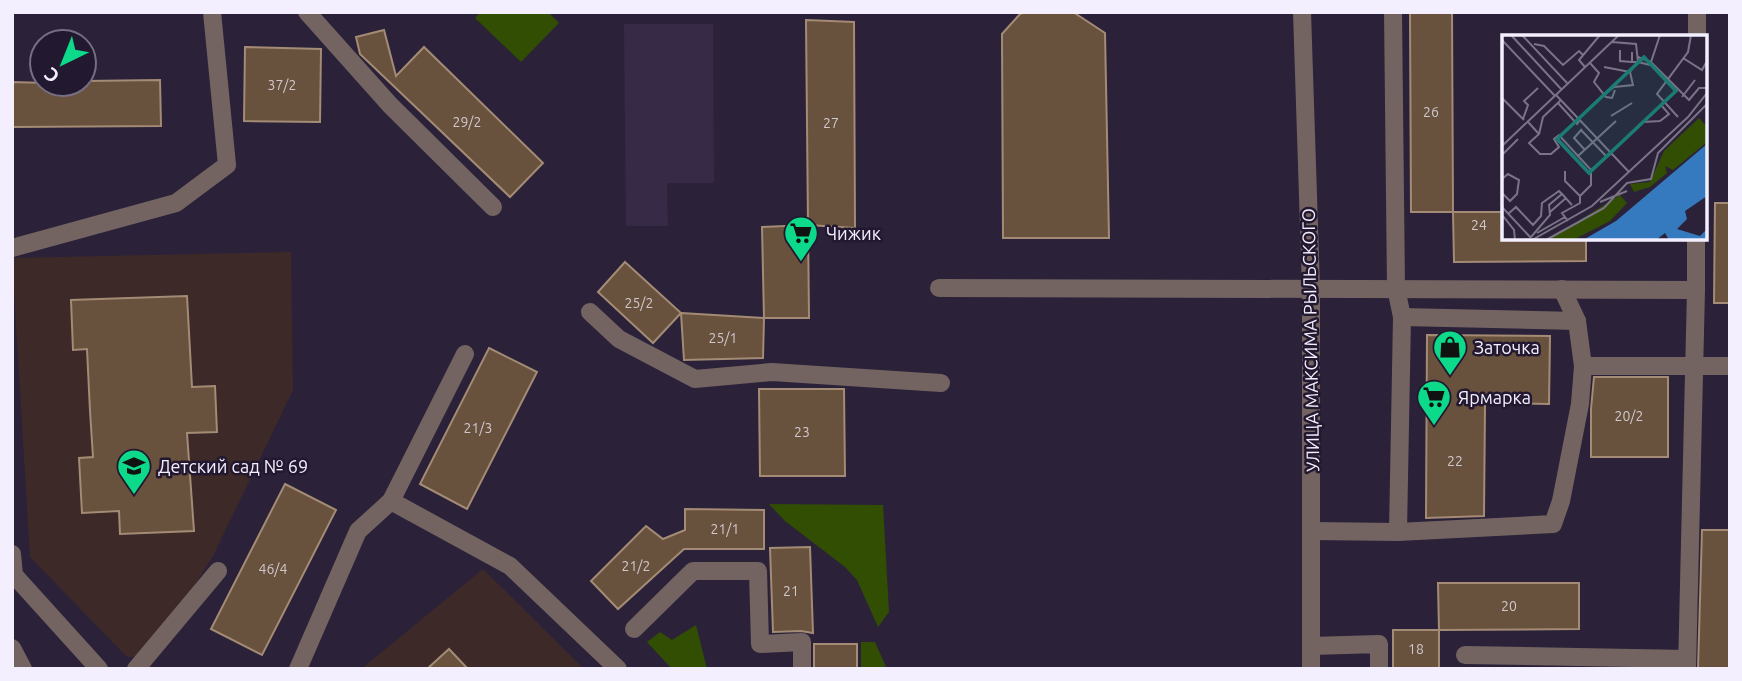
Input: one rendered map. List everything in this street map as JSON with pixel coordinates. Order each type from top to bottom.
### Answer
[{"type":"street","points":[[12,248],[176,203],[227,166],[212,12]]},
{"type":"street","points":[[307,12],[390,105],[493,207]]},
{"type":"street","name":"УЛИЦА МАКСИМА РЫЛЬСКОГО","points":[[1302,12],[1311,288],[1311,669]]},
{"type":"street","points":[[1393,12],[1396,288],[1402,317],[1398,533]]},
{"type":"street","points":[[1697,12],[1697,35]]},
{"type":"street","points":[[1465,655],[1687,664],[1696,240]]},
{"type":"street","points":[[939,288],[1696,290]]},
{"type":"street","points":[[1312,531],[1398,533],[1553,524],[1562,500],[1580,404],[1583,366],[1577,321],[1562,289]]},
{"type":"street","points":[[590,312],[619,339],[695,379],[772,372],[941,383]]},
{"type":"street","points":[[1402,317],[1577,321]]},
{"type":"street","points":[[298,669],[358,531],[391,501],[465,354]]},
{"type":"street","points":[[1583,366],[1730,366]]},
{"type":"street","points":[[391,501],[510,566],[618,669]]},
{"type":"street","points":[[12,554],[14,575],[99,669]]},
{"type":"street","points":[[136,669],[218,571]]},
{"type":"street","points":[[634,629],[693,571],[758,571],[760,644],[802,642],[802,669]]},
{"type":"street","points":[[1311,646],[1379,644],[1379,669]]},
{"type":"street","points":[[12,648],[23,669]]},
{"type":"shaded area","points":[[624,24],[713,24],[714,183],[667,183],[668,226],[626,226]]},
{"type":"shaded area","name":"Детский сад № 69","points":[[291,252],[293,390],[213,556],[150,656],[127,657],[30,557],[12,258]]},
{"type":"shaded area","points":[[483,569],[584,669],[361,669]]},
{"type":"green space","points":[[481,12],[548,12],[559,23],[521,62],[475,18]]},
{"type":"green space","points":[[769,504],[883,505],[889,612],[878,627],[857,580],[845,567],[785,521]]},
{"type":"green space","points":[[696,625],[707,669],[672,669],[647,642],[660,632],[672,640]]},
{"type":"green space","points":[[861,642],[875,642],[887,669],[861,669]]},
{"type":"building","points":[[1025,12],[1073,12],[1105,33],[1109,238],[1003,238],[1002,34]]},
{"type":"building","points":[[1410,12],[1452,12],[1453,212],[1411,212]]},
{"type":"building","points":[[806,20],[854,22],[855,228],[808,225]]},
{"type":"building","points":[[384,30],[396,76],[424,47],[543,163],[510,197],[360,54],[356,37]]},
{"type":"building","points":[[245,47],[321,49],[320,122],[244,121]]},
{"type":"building","points":[[160,80],[161,126],[12,127],[12,82],[28,82],[28,98],[98,98],[98,81]]},
{"type":"building","points":[[1715,203],[1730,203],[1730,303],[1714,303]]},
{"type":"building","points":[[1453,212],[1502,212],[1502,240],[1586,240],[1586,261],[1454,262]]},
{"type":"building","points":[[808,225],[809,318],[764,318],[762,227]]},
{"type":"building","points":[[625,262],[681,313],[653,343],[598,292]]},
{"type":"building","points":[[187,296],[192,387],[215,386],[217,432],[187,433],[194,531],[120,534],[119,511],[82,513],[79,458],[93,457],[87,349],[73,350],[71,300]]},
{"type":"building","points":[[681,313],[764,318],[763,358],[684,360]]},
{"type":"building","points":[[1427,335],[1550,336],[1549,404],[1485,403],[1484,516],[1426,518]]},
{"type":"building","points":[[489,348],[537,372],[467,509],[420,484]]},
{"type":"building","points":[[1594,377],[1668,377],[1668,457],[1591,457]]},
{"type":"building","points":[[759,389],[844,389],[845,476],[760,476]]},
{"type":"building","points":[[285,484],[336,510],[262,655],[211,629]]},
{"type":"building","points":[[685,509],[764,510],[764,549],[684,549],[618,609],[591,581],[646,526],[663,539],[685,530]]},
{"type":"building","points":[[1702,530],[1730,530],[1730,669],[1698,669]]},
{"type":"building","points":[[810,547],[813,633],[773,632],[770,548]]},
{"type":"building","points":[[1438,583],[1579,583],[1579,629],[1439,630]]},
{"type":"building","points":[[1393,630],[1439,630],[1439,669],[1393,669]]},
{"type":"building","points":[[814,644],[857,644],[857,669],[814,669]]},
{"type":"building","points":[[449,649],[468,669],[427,669]]},
{"type":"place","name":"Чижик","points":[[801,263]]},
{"type":"place","name":"Заточка","points":[[1450,377]]},
{"type":"place","name":"Ярмарка","points":[[1434,427]]},
{"type":"place","name":"Детский сад № 69","points":[[134,496]]}]
